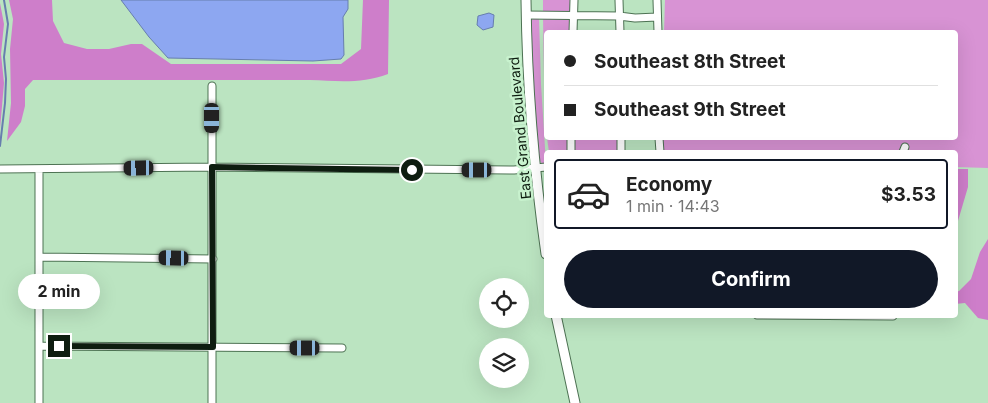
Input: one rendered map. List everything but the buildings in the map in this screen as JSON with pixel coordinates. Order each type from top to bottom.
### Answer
[{"type":"street","name":"East Grand Boulevard","points":[[526,0],[528,84],[535,168],[544,238]]},
{"type":"street","points":[[573,30],[574,0]]},
{"type":"street","points":[[619,0],[620,30]]},
{"type":"street","points":[[657,0],[658,30]]},
{"type":"street","points":[[526,15],[657,17]]},
{"type":"street","points":[[212,86],[212,403]]},
{"type":"street","points":[[0,169],[212,167],[514,170],[544,167]]},
{"type":"street","points":[[39,403],[40,170]]},
{"type":"street","points":[[39,256],[213,259]]},
{"type":"street","points":[[557,318],[576,403]]},
{"type":"street","points":[[40,346],[342,348]]},
{"type":"shaded area","points":[[9,0],[52,0],[53,21],[64,43],[87,49],[109,49],[131,44],[142,44],[171,64],[341,64],[361,49],[363,0],[389,0],[388,74],[369,79],[349,81],[33,80],[25,89],[25,106],[21,122],[7,141],[11,103],[10,49],[13,19]]},
{"type":"shaded area","points":[[543,0],[572,0],[571,9],[568,12],[543,12]]},
{"type":"shaded area","points":[[665,0],[988,0],[988,168],[958,167],[958,150],[663,150],[663,140],[958,140],[958,30],[664,30]]},
{"type":"shaded area","points":[[0,3],[4,24],[1,54],[4,83],[0,129]]},
{"type":"shaded area","points":[[539,17],[545,150],[544,164],[539,159],[533,106],[531,20]]},
{"type":"shaded area","points":[[543,17],[570,19],[571,30],[544,30],[544,77]]},
{"type":"shaded area","points":[[547,140],[569,140],[568,150],[549,150]]},
{"type":"shaded area","points":[[575,140],[618,140],[618,150],[575,150]]},
{"type":"shaded area","points":[[958,169],[968,169],[968,187],[958,221]]},
{"type":"shaded area","points":[[988,239],[988,320],[978,318],[965,303],[958,304],[958,291],[971,279],[980,252]]},
{"type":"water","points":[[121,0],[348,0],[348,9],[343,17],[344,55],[341,59],[313,61],[168,58],[149,37]]},
{"type":"water","points":[[489,13],[494,15],[493,27],[483,30],[477,25],[478,16]]},
{"type":"waterway","points":[[0,146],[5,103],[6,79],[4,57],[8,24],[4,0]]},
{"type":"route","points":[[59,346],[213,347],[212,167],[412,170]]}]
